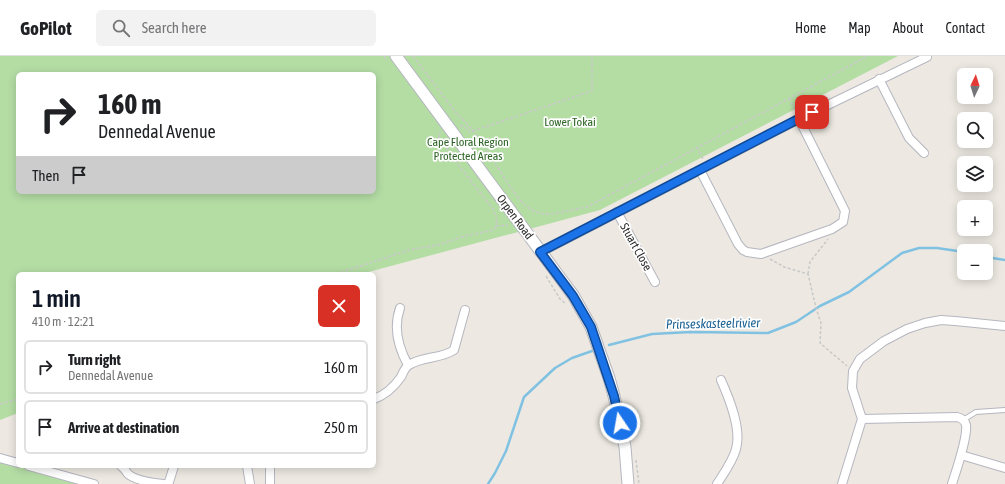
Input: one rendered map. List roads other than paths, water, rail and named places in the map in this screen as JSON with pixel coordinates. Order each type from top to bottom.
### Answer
[{"type":"main road","name":"Orpen Road","points":[[396,56],[573,296],[595,336],[614,396],[625,447],[628,484]]},
{"type":"street","points":[[540,252],[799,119],[927,57]]},
{"type":"street","points":[[879,79],[910,138],[924,153]]},
{"type":"street","points":[[704,168],[742,250],[761,254],[832,229],[843,222],[845,211],[843,204],[799,119]]},
{"type":"street","name":"Stuart Close","points":[[617,212],[655,282]]},
{"type":"street","points":[[400,308],[397,316],[396,329],[400,349],[408,365]]},
{"type":"street","points":[[376,398],[387,392],[396,384],[408,365],[417,361],[449,354],[454,350],[465,310]]},
{"type":"street","points":[[842,484],[862,419],[852,388],[853,371],[860,359],[884,341],[907,329],[925,322],[948,320],[1005,326]]},
{"type":"street","points":[[717,484],[734,456],[738,442],[736,425],[728,397],[721,380]]},
{"type":"street","points":[[862,419],[957,417],[963,420],[966,424],[966,431],[961,455],[952,484]]},
{"type":"street","points":[[961,455],[1005,468]]},
{"type":"street","points":[[0,458],[16,462]]},
{"type":"street","points":[[36,468],[94,484]]},
{"type":"street","points":[[123,468],[129,475],[148,482],[165,484],[169,482],[173,468]]},
{"type":"street","points":[[247,468],[250,484]]},
{"type":"street","points":[[270,468],[270,484]]},
{"type":"lane","points":[[963,420],[976,412],[1005,410]]},
{"type":"waterway","name":"Prinseskasteelrivier","points":[[609,345],[652,334],[691,332],[768,333],[796,322],[820,306],[849,292],[902,253],[919,248],[937,248],[957,251]]},
{"type":"waterway","name":"Prinseskasteelrivier","points":[[993,258],[1005,260]]},
{"type":"waterway","name":"Prinseskasteelrivier","points":[[488,484],[506,451],[524,397],[555,368],[572,358],[592,351]]},
{"type":"park label","name":"Lower Tokai","points":[[570,122]]},
{"type":"park label","name":"Cape Floral Region Protected Areas","points":[[468,149]]}]
